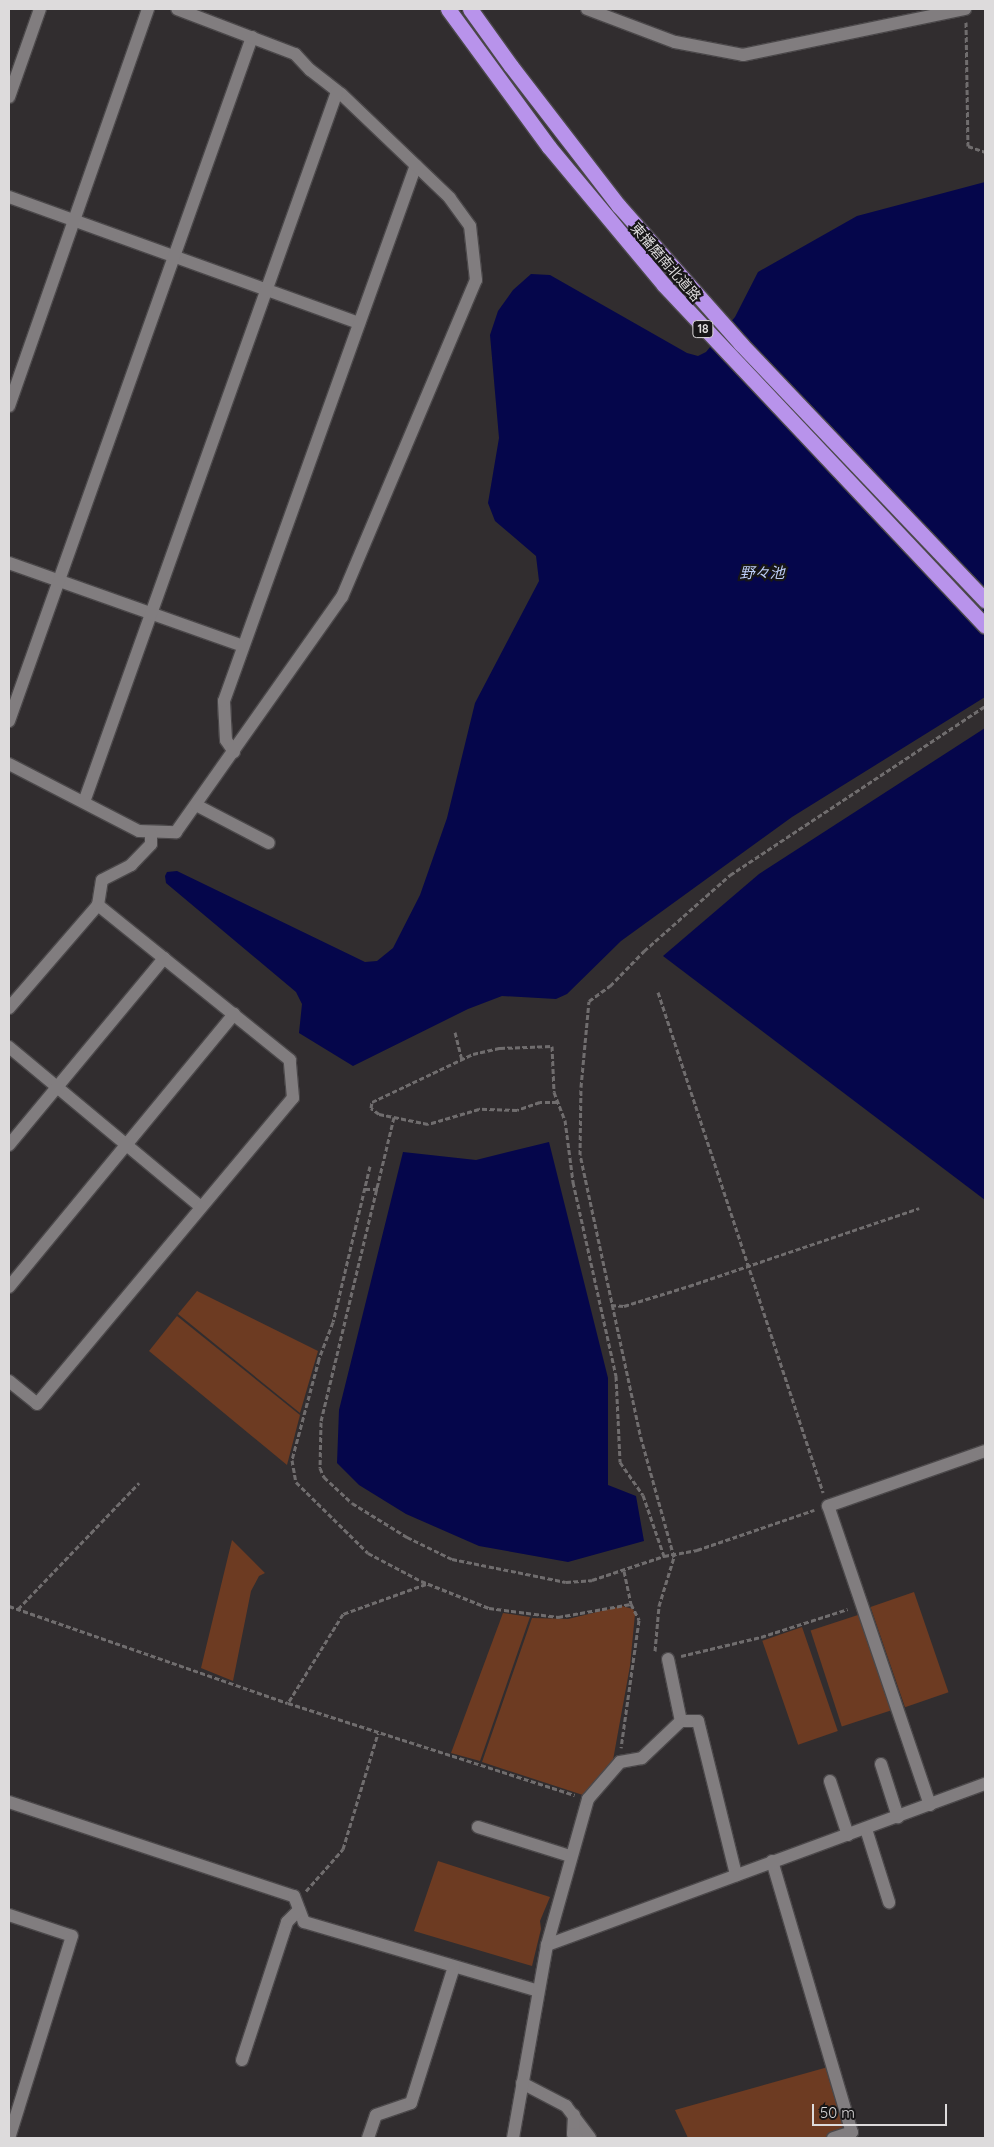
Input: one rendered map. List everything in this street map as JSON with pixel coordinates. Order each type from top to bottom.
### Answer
[{"type":"highway","name":"東播磨南北道路","points":[[448,9],[549,147],[664,286],[985,626]]},
{"type":"highway","name":"東播磨南北道路","points":[[470,9],[564,137],[638,228],[747,352],[985,600]]},
{"type":"street","points":[[9,96],[40,9]]},
{"type":"street","points":[[9,406],[148,9]]},
{"type":"street","points":[[9,764],[151,834],[176,832],[342,597],[476,280],[470,226],[450,198],[337,92],[310,70],[295,54],[176,9]]},
{"type":"street","points":[[587,9],[675,42],[743,55],[966,14]]},
{"type":"street","points":[[9,721],[252,37]]},
{"type":"street","points":[[84,802],[337,92]]},
{"type":"street","points":[[234,752],[226,740],[224,701],[416,165]]},
{"type":"street","points":[[9,197],[266,287],[359,322]]},
{"type":"street","points":[[9,563],[243,646]]},
{"type":"street","points":[[196,805],[269,844]]},
{"type":"street","points":[[9,1008],[98,904],[102,880],[131,866],[151,844],[151,834]]},
{"type":"street","points":[[9,1381],[37,1404],[293,1098],[290,1060],[98,904]]},
{"type":"street","points":[[9,1146],[164,958]]},
{"type":"street","points":[[9,1287],[234,1014]]},
{"type":"street","points":[[9,1047],[127,1143],[201,1207]]},
{"type":"street","points":[[930,1804],[828,1506],[985,1451]]},
{"type":"street","points":[[668,1659],[681,1721]]},
{"type":"street","points":[[513,2138],[547,1945],[570,1856],[588,1799],[620,1762],[642,1758],[681,1721],[698,1722],[736,1875]]},
{"type":"street","points":[[881,1764],[898,1816]]},
{"type":"street","points":[[830,1782],[848,1835]]},
{"type":"street","points":[[547,1945],[985,1784]]},
{"type":"street","points":[[9,1802],[294,1896],[304,1922],[538,1991]]},
{"type":"street","points":[[478,1827],[570,1856]]},
{"type":"street","points":[[866,1829],[889,1902]]},
{"type":"street","points":[[772,1861],[852,2132],[833,2138]]},
{"type":"street","points":[[242,2060],[287,1922],[298,1906]]},
{"type":"street","points":[[9,1915],[72,1936],[9,2138]]},
{"type":"street","points":[[368,2138],[376,2115],[411,2103],[454,1967]]},
{"type":"street","points":[[522,2083],[566,2106],[590,2138]]},
{"type":"street","points":[[574,2115],[573,2134],[577,2138]]},
{"type":"path","points":[[966,14],[968,146],[985,152]]},
{"type":"path","points":[[863,1604],[761,1637],[655,1661],[659,1606],[674,1556],[640,1434],[580,1154],[581,1087],[589,1001],[610,986],[644,951],[730,875],[985,706]]},
{"type":"path","points":[[394,1117],[321,1422],[320,1468],[324,1477],[352,1503],[407,1537],[452,1559],[566,1582],[592,1580],[624,1571],[664,1556],[674,1556],[828,1506],[747,1266],[658,992]]},
{"type":"path","points":[[455,1032],[462,1060]]},
{"type":"path","points":[[557,1102],[540,1102],[516,1110],[479,1109],[428,1124],[378,1114],[371,1108],[372,1102],[485,1051],[548,1043],[554,1050],[554,1092],[565,1120],[574,1182],[616,1376],[620,1462],[643,1494],[664,1556]]},
{"type":"path","points":[[370,1166],[332,1322],[319,1359],[295,1451],[292,1470],[302,1490],[350,1538],[368,1553],[426,1584],[490,1608],[512,1613],[558,1617],[631,1604]]},
{"type":"path","points":[[365,1189],[378,1189]]},
{"type":"path","points":[[611,1305],[624,1306],[919,1208]]},
{"type":"path","points":[[17,1610],[139,1483]]},
{"type":"path","points":[[620,1762],[640,1620],[631,1604],[624,1571]]},
{"type":"path","points":[[288,1703],[343,1614],[426,1584]]},
{"type":"path","points":[[9,1606],[378,1734],[588,1799]]},
{"type":"path","points":[[298,1906],[344,1848],[378,1734]]},
{"type":"shaded area","points":[[197,1291],[318,1351],[300,1413],[178,1314]]},
{"type":"shaded area","points":[[177,1316],[300,1415],[287,1465],[149,1351]]},
{"type":"shaded area","points":[[232,1540],[265,1573],[259,1576],[251,1591],[233,1681],[201,1668]]},
{"type":"shaded area","points":[[914,1592],[949,1692],[905,1707],[871,1607]]},
{"type":"shaded area","points":[[622,1606],[633,1609],[635,1614],[630,1666],[613,1760],[586,1796],[482,1762],[532,1618],[568,1619]]},
{"type":"shaded area","points":[[503,1613],[530,1617],[480,1761],[451,1753]]},
{"type":"shaded area","points":[[861,1614],[892,1710],[842,1726],[811,1630]]},
{"type":"shaded area","points":[[802,1627],[838,1731],[798,1745],[762,1641]]},
{"type":"shaded area","points":[[438,1861],[550,1897],[540,1921],[541,1929],[532,1966],[414,1931]]},
{"type":"shaded area","points":[[828,2067],[844,2124],[840,2133],[825,2138],[688,2138],[675,2110]]},
{"type":"water","name":"野々池","points":[[985,182],[985,697],[792,817],[621,941],[567,994],[556,999],[502,996],[468,1009],[353,1066],[299,1033],[302,1004],[296,992],[166,883],[165,876],[167,872],[177,871],[365,962],[377,961],[393,948],[420,895],[447,818],[475,703],[539,581],[536,556],[495,521],[488,503],[499,438],[490,335],[498,311],[513,290],[531,274],[550,275],[687,353],[698,356],[706,352],[735,317],[758,272],[857,216]]},
{"type":"water","points":[[985,728],[985,1200],[663,956],[759,874]]},
{"type":"water","points":[[549,1142],[608,1378],[608,1485],[636,1496],[644,1541],[568,1562],[479,1546],[406,1514],[359,1485],[337,1463],[339,1410],[403,1152],[476,1160]]}]
